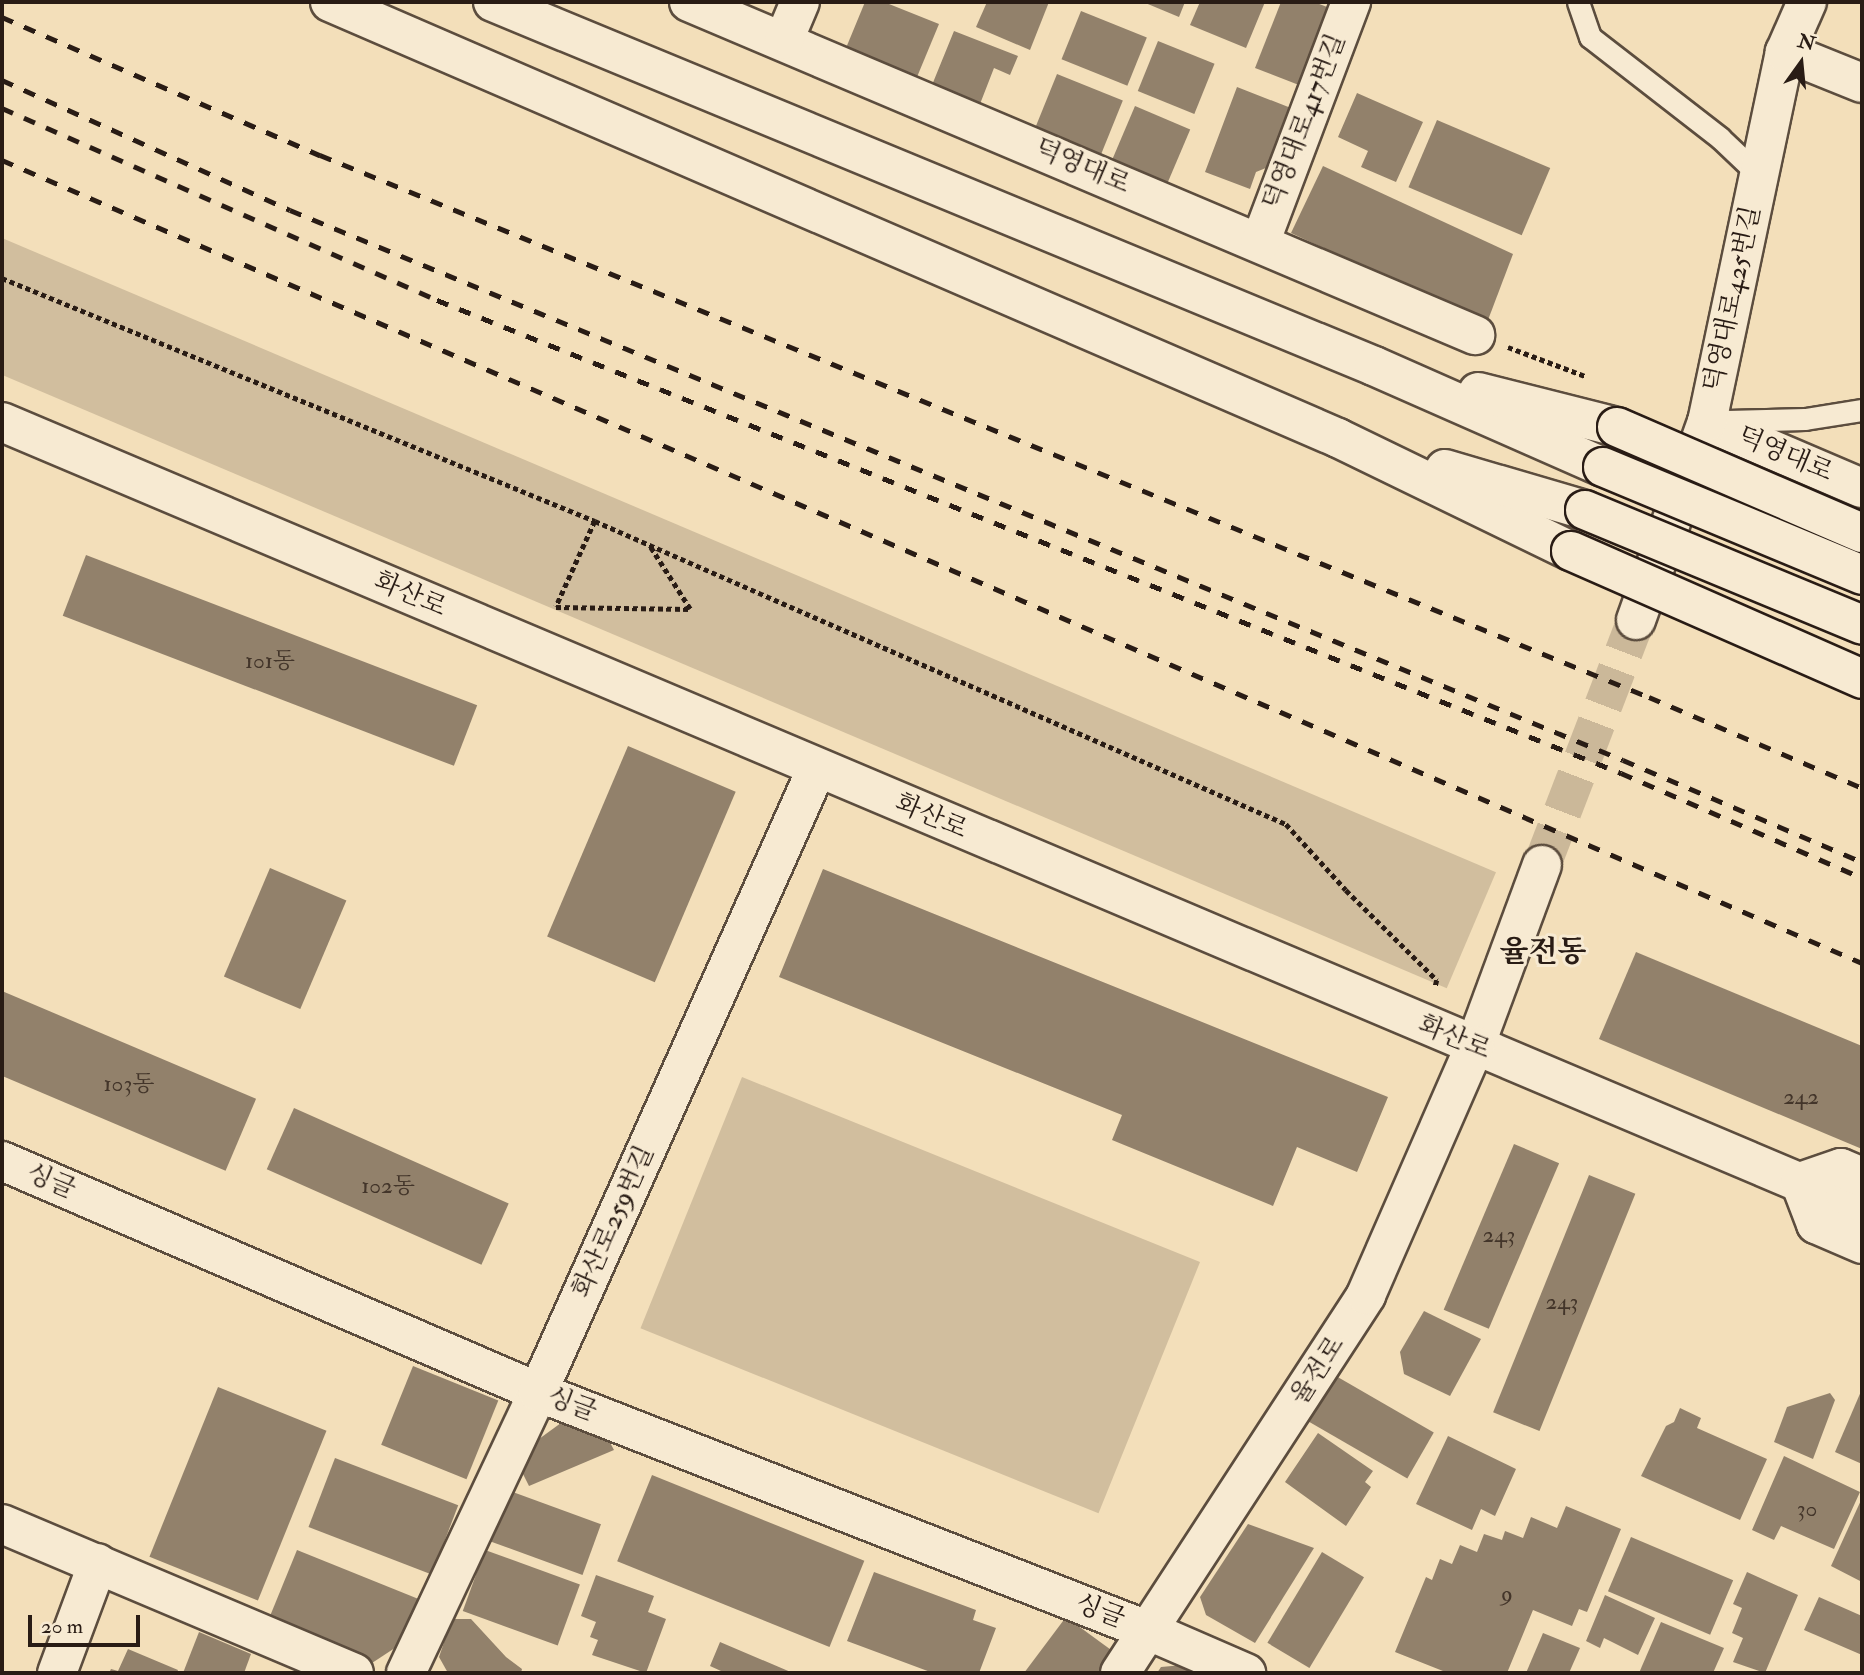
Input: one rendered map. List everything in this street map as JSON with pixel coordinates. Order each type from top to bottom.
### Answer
[{"type":"street","points":[[330,2],[1338,438],[1571,551],[1862,679]]},
{"type":"street","points":[[493,2],[1374,366],[1603,467],[1862,575]]},
{"type":"street","name":"덕영대로","points":[[689,2],[1475,335]]},
{"type":"street","points":[[784,40],[800,2]]},
{"type":"street","name":"덕영대로417번길","points":[[1260,243],[1351,2]]},
{"type":"street","name":"덕영대로425번길","points":[[1636,620],[1707,422],[1785,52],[1807,2]]},
{"type":"street","points":[[1785,52],[1862,83]]},
{"type":"street","points":[[1374,366],[1618,427],[1862,533]]},
{"type":"street","name":"화산로","points":[[2,422],[1423,1026],[1862,1209]]},
{"type":"street","name":"덕영대로","points":[[1707,422],[1862,488]]},
{"type":"street","points":[[1338,438],[1585,510],[1862,625]]},
{"type":"street","name":"화산로259번길","points":[[406,1673],[538,1392],[817,768]]},
{"type":"street","name":"율전로","points":[[1120,1673],[1366,1295],[1475,1046],[1542,864]]},
{"type":"street","name":"싱글","points":[[2,1161],[538,1392],[1149,1631],[1246,1673]]},
{"type":"street","points":[[1862,1177],[1841,1168],[1800,1182],[1816,1224],[1862,1244]]},
{"type":"street","points":[[2,1524],[355,1673]]},
{"type":"street","points":[[57,1673],[98,1563]]},
{"type":"lane","name":"덕영대로425번길","points":[[1578,2],[1590,37],[1720,138],[1759,176]]},
{"type":"lane","name":"덕영대로425번길","points":[[1707,422],[1805,419],[1862,410]]},
{"type":"path","points":[[2,278],[595,521],[1286,824],[1346,890],[1437,980],[1423,1026]]},
{"type":"path","points":[[595,521],[556,607],[690,608],[649,544]]},
{"type":"shaded area","points":[[2,238],[1496,872],[1447,988],[2,375]]},
{"type":"shaded area","points":[[742,1077],[1200,1262],[1099,1513],[640,1328]]},
{"type":"building","points":[[865,2],[884,2],[939,24],[917,77],[846,48]]},
{"type":"building","points":[[987,2],[1049,2],[1030,50],[976,27]]},
{"type":"building","points":[[1143,2],[1185,2],[1179,17]]},
{"type":"building","points":[[1200,2],[1265,2],[1246,48],[1190,25]]},
{"type":"building","points":[[1281,2],[1314,2],[1335,10],[1304,87],[1255,68]]},
{"type":"building","points":[[1081,11],[1147,38],[1127,86],[1062,59]]},
{"type":"building","points":[[954,31],[1018,56],[1010,75],[994,68],[980,104],[932,85]]},
{"type":"building","points":[[1158,41],[1215,64],[1194,114],[1138,91]]},
{"type":"building","points":[[1057,74],[1123,101],[1101,154],[1035,128]]},
{"type":"building","points":[[1237,87],[1296,110],[1276,164],[1256,172],[1250,189],[1205,172]]},
{"type":"building","points":[[1357,93],[1423,122],[1396,182],[1361,167],[1368,151],[1338,137]]},
{"type":"building","points":[[1135,106],[1190,129],[1167,184],[1112,160]]},
{"type":"building","points":[[1437,120],[1550,168],[1522,235],[1408,187]]},
{"type":"building","points":[[1323,166],[1513,254],[1488,320],[1432,298],[1291,233]]},
{"type":"building","points":[[86,555],[477,705],[454,766],[63,616]]},
{"type":"building","points":[[628,746],[736,792],[655,982],[547,937]]},
{"type":"building","points":[[270,868],[346,900],[300,1009],[224,977]]},
{"type":"building","points":[[823,869],[1388,1097],[1357,1172],[1297,1147],[1273,1206],[1112,1140],[1122,1115],[779,977]]},
{"type":"building","points":[[1636,952],[1862,1046],[1862,1149],[1599,1039]]},
{"type":"building","points":[[2,991],[256,1099],[226,1171],[2,1076]]},
{"type":"building","points":[[294,1108],[509,1204],[481,1265],[267,1169]]},
{"type":"building","points":[[1514,1144],[1559,1163],[1489,1329],[1444,1310]]},
{"type":"building","points":[[1589,1175],[1635,1194],[1539,1431],[1493,1412]]},
{"type":"building","points":[[1424,1311],[1481,1339],[1450,1396],[1404,1374],[1400,1352]]},
{"type":"building","points":[[413,1366],[498,1400],[466,1479],[381,1445]]},
{"type":"building","points":[[1329,1372],[1434,1432],[1407,1478],[1302,1418]]},
{"type":"building","points":[[218,1387],[326,1431],[258,1601],[149,1557]]},
{"type":"building","points":[[1862,1389],[1862,1464],[1835,1452]]},
{"type":"building","points":[[1830,1393],[1835,1400],[1813,1459],[1774,1442],[1787,1407]]},
{"type":"building","points":[[1680,1408],[1701,1418],[1697,1428],[1767,1459],[1740,1520],[1641,1476],[1666,1426],[1674,1422]]},
{"type":"building","points":[[565,1420],[601,1426],[614,1450],[529,1486],[522,1472],[522,1462],[539,1439]]},
{"type":"building","points":[[1318,1433],[1373,1471],[1365,1482],[1371,1487],[1346,1526],[1285,1482]]},
{"type":"building","points":[[1448,1436],[1516,1469],[1495,1516],[1481,1509],[1472,1530],[1416,1504]]},
{"type":"building","points":[[1784,1456],[1860,1492],[1834,1549],[1781,1526],[1774,1540],[1752,1530]]},
{"type":"building","points":[[335,1458],[458,1505],[432,1574],[308,1527]]},
{"type":"building","points":[[652,1475],[864,1561],[829,1647],[617,1561]]},
{"type":"building","points":[[507,1490],[601,1524],[583,1575],[489,1541]]},
{"type":"building","points":[[1862,1498],[1862,1582],[1831,1566]]},
{"type":"building","points":[[1566,1506],[1621,1529],[1587,1612],[1579,1609],[1572,1626],[1533,1610],[1507,1673],[1448,1673],[1395,1652],[1426,1577],[1432,1580],[1440,1559],[1452,1564],[1460,1545],[1477,1552],[1484,1534],[1502,1540],[1505,1531],[1523,1538],[1531,1517],[1557,1528]]},
{"type":"building","points":[[1248,1524],[1314,1548],[1255,1643],[1206,1615],[1200,1597]]},
{"type":"building","points":[[1631,1537],[1733,1580],[1710,1635],[1608,1591]]},
{"type":"building","points":[[297,1550],[421,1600],[404,1642],[372,1663],[268,1621]]},
{"type":"building","points":[[485,1550],[580,1585],[558,1646],[463,1611]]},
{"type":"building","points":[[1322,1552],[1364,1577],[1309,1668],[1267,1643]]},
{"type":"building","points":[[874,1572],[976,1610],[973,1620],[996,1628],[979,1673],[933,1673],[847,1641]]},
{"type":"building","points":[[1747,1572],[1798,1595],[1765,1673],[1733,1662],[1743,1638],[1732,1633],[1742,1608],[1733,1604]]},
{"type":"building","points":[[596,1575],[654,1596],[648,1612],[666,1619],[646,1673],[592,1655],[598,1640],[590,1637],[596,1622],[581,1616]]},
{"type":"building","points":[[1605,1595],[1655,1618],[1638,1655],[1604,1638],[1600,1648],[1586,1641]]},
{"type":"building","points":[[1819,1597],[1862,1616],[1862,1655],[1804,1630]]},
{"type":"building","points":[[1066,1617],[1118,1655],[1105,1673],[1024,1673]]},
{"type":"building","points":[[452,1619],[471,1619],[506,1657],[522,1669],[521,1673],[448,1673],[439,1657]]},
{"type":"building","points":[[1661,1622],[1724,1648],[1713,1673],[1639,1673]]},
{"type":"building","points":[[199,1632],[251,1654],[244,1673],[183,1673]]},
{"type":"building","points":[[1543,1633],[1580,1648],[1569,1673],[1526,1673]]},
{"type":"building","points":[[720,1642],[793,1673],[720,1673],[721,1671],[710,1666]]},
{"type":"building","points":[[128,1649],[178,1670],[177,1673],[109,1673],[111,1669],[118,1671]]},
{"type":"building","points":[[1183,1665],[1196,1673],[1157,1673],[1161,1667]]},
{"type":"tunnel","points":[[1542,865],[1636,620]]},
{"type":"railway","points":[[2,17],[320,155],[1649,697],[1862,788]]},
{"type":"railway","points":[[2,80],[290,210],[1623,760],[1862,862]]},
{"type":"railway","points":[[2,108],[437,300],[1621,773],[1862,878]]},
{"type":"railway","points":[[2,160],[1862,963]]},
{"type":"district","name":"율전동","points":[[1543,952]]}]
